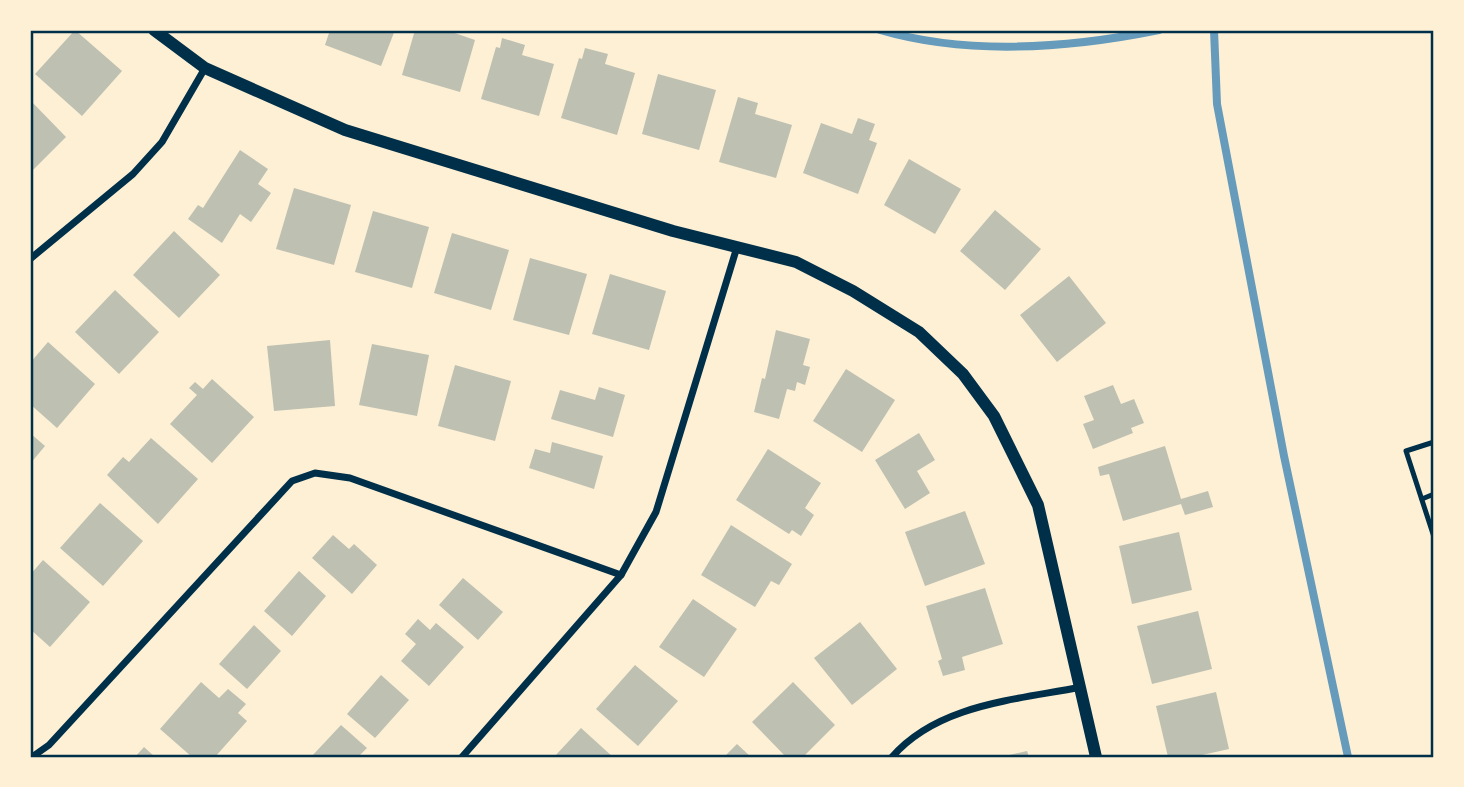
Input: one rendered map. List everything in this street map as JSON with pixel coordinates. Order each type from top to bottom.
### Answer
[{"type":"street","points":[[154,30],[205,68],[345,130],[385,145],[673,231],[796,262],[853,291],[919,332],[963,374],[994,416],[1038,505],[1096,757]]},
{"type":"street","points":[[30,259],[133,174],[162,142],[205,68]]},
{"type":"street","points":[[462,757],[621,575],[656,512],[737,247]]},
{"type":"street","points":[[32,757],[49,745],[292,481],[315,472],[350,478],[621,575]]},
{"type":"street","points":[[892,757],[933,724],[967,710],[1081,687]]},
{"type":"lane","points":[[1434,442],[1406,452],[1434,537]]},
{"type":"lane","points":[[1422,499],[1434,494]]},
{"type":"building","points":[[75,30],[122,71],[82,116],[35,74]]},
{"type":"building","points":[[330,30],[395,30],[381,66],[325,45]]},
{"type":"building","points":[[415,30],[446,30],[475,40],[460,92],[402,75]]},
{"type":"building","points":[[502,38],[525,45],[522,55],[554,64],[539,116],[481,99],[496,47],[500,48]]},
{"type":"building","points":[[585,48],[608,54],[605,64],[635,73],[617,135],[561,118],[579,58],[582,59]]},
{"type":"building","points":[[658,74],[716,90],[699,150],[642,134]]},
{"type":"building","points":[[738,97],[758,103],[755,114],[792,125],[776,178],[719,162]]},
{"type":"building","points":[[30,100],[66,137],[30,173]]},
{"type":"building","points":[[858,118],[875,124],[869,140],[877,143],[858,194],[803,173],[821,123],[852,134]]},
{"type":"building","points":[[240,150],[268,169],[258,184],[271,193],[251,222],[240,214],[222,243],[188,219],[198,205],[203,208]]},
{"type":"building","points":[[909,159],[961,189],[935,234],[884,205]]},
{"type":"building","points":[[294,188],[351,205],[334,265],[276,249]]},
{"type":"building","points":[[995,210],[1041,249],[1005,290],[960,251]]},
{"type":"building","points":[[373,211],[429,227],[412,288],[355,272]]},
{"type":"building","points":[[174,231],[220,275],[179,318],[133,275]]},
{"type":"building","points":[[452,233],[509,250],[491,310],[434,293]]},
{"type":"building","points":[[530,258],[587,274],[569,335],[513,320]]},
{"type":"building","points":[[610,274],[666,291],[649,350],[592,334]]},
{"type":"building","points":[[1069,276],[1106,323],[1057,362],[1020,315]]},
{"type":"building","points":[[115,290],[159,332],[119,374],[75,332]]},
{"type":"building","points":[[776,330],[810,339],[803,365],[810,367],[805,385],[797,382],[795,391],[787,389],[779,419],[754,412]]},
{"type":"building","points":[[330,340],[335,406],[274,411],[267,346]]},
{"type":"building","points":[[48,342],[95,384],[57,428],[30,404],[30,363]]},
{"type":"building","points":[[372,344],[429,355],[417,416],[359,405]]},
{"type":"building","points":[[455,365],[511,381],[495,441],[438,426]]},
{"type":"building","points":[[846,369],[895,400],[862,452],[813,421]]},
{"type":"building","points":[[212,379],[254,417],[212,463],[170,424],[197,395],[189,388],[195,382],[203,389]]},
{"type":"building","points":[[1113,385],[1121,404],[1134,399],[1144,423],[1131,428],[1133,433],[1093,449],[1083,424],[1094,420],[1084,396]]},
{"type":"building","points":[[599,387],[625,395],[613,437],[551,419],[560,390],[595,400]]},
{"type":"building","points":[[30,433],[45,446],[30,464]]},
{"type":"building","points":[[919,433],[935,460],[917,471],[930,493],[905,509],[875,460]]},
{"type":"building","points":[[151,438],[198,479],[158,524],[107,475],[123,457],[129,462]]},
{"type":"building","points":[[552,442],[603,456],[594,489],[529,468],[535,449],[550,453]]},
{"type":"building","points":[[1165,446],[1181,499],[1208,491],[1213,507],[1185,515],[1181,504],[1123,521],[1109,474],[1100,476],[1098,467]]},
{"type":"building","points":[[768,449],[821,483],[805,508],[814,515],[801,536],[792,530],[789,534],[736,500]]},
{"type":"building","points":[[100,503],[143,541],[103,586],[60,548]]},
{"type":"building","points":[[965,511],[985,564],[925,586],[905,532]]},
{"type":"building","points":[[731,525],[792,564],[779,585],[771,581],[755,607],[701,575]]},
{"type":"building","points":[[1179,532],[1192,590],[1132,604],[1119,546]]},
{"type":"building","points":[[333,535],[349,549],[354,544],[377,565],[352,594],[312,558]]},
{"type":"building","points":[[43,560],[90,602],[50,647],[30,629],[30,575]]},
{"type":"building","points":[[299,571],[326,596],[292,636],[264,611]]},
{"type":"building","points":[[463,578],[503,612],[478,640],[439,605]]},
{"type":"building","points":[[985,588],[1003,644],[962,657],[965,670],[943,676],[938,661],[942,659],[926,606]]},
{"type":"building","points":[[693,599],[737,629],[704,677],[659,647]]},
{"type":"building","points":[[1198,611],[1212,669],[1152,684],[1137,626]]},
{"type":"building","points":[[418,619],[430,630],[436,623],[464,647],[429,686],[401,661],[416,644],[405,634]]},
{"type":"building","points":[[860,622],[897,669],[852,705],[814,658]]},
{"type":"building","points":[[254,625],[281,651],[247,689],[219,664]]},
{"type":"building","points":[[635,665],[678,701],[638,746],[596,709]]},
{"type":"building","points":[[381,675],[409,700],[375,738],[347,714]]},
{"type":"building","points":[[201,682],[219,698],[228,689],[246,704],[238,713],[247,721],[215,757],[192,757],[160,729]]},
{"type":"building","points":[[793,682],[835,725],[803,757],[786,757],[752,722]]},
{"type":"building","points":[[1216,692],[1229,749],[1193,757],[1168,757],[1156,706]]},
{"type":"building","points":[[341,725],[367,748],[358,757],[311,757]]},
{"type":"building","points":[[581,728],[613,757],[554,757]]},
{"type":"building","points":[[737,744],[751,757],[724,757]]},
{"type":"building","points":[[144,747],[155,757],[135,757]]},
{"type":"building","points":[[1027,751],[1029,757],[1005,757],[1005,756]]},
{"type":"waterway","points":[[880,30],[949,44],[984,46],[1055,45],[1159,30]]},
{"type":"waterway","points":[[1214,30],[1217,104],[1284,456],[1348,757]]}]
